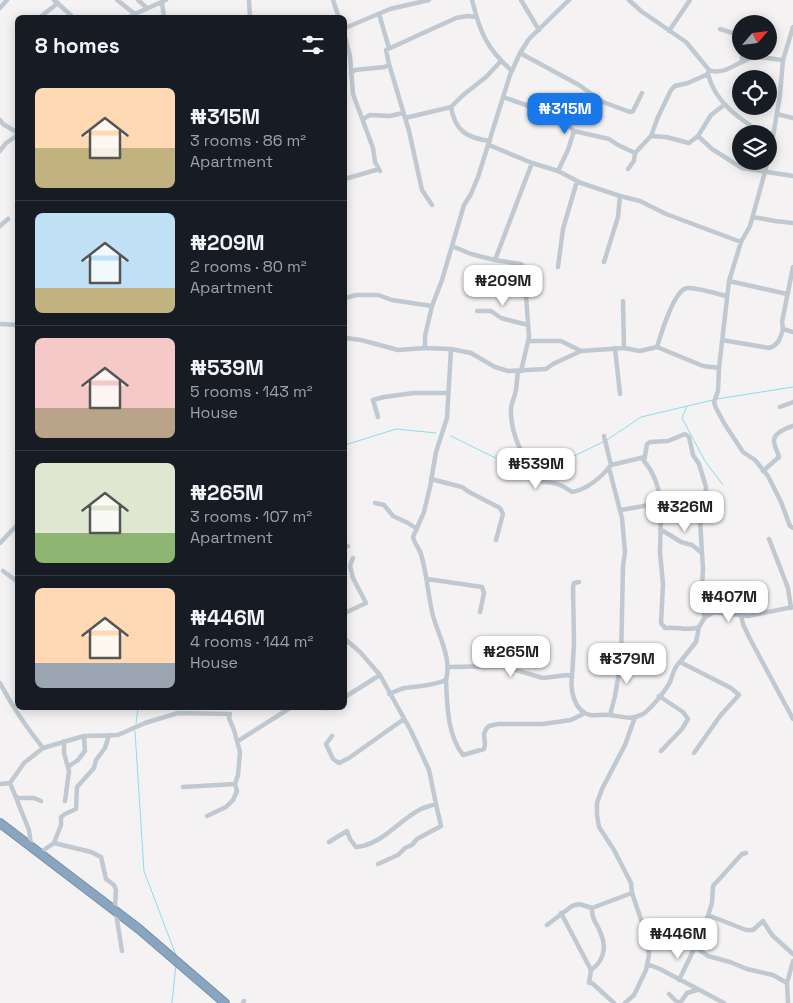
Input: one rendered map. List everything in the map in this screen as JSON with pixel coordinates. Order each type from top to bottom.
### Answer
[{"type":"highway","points":[[0,823],[139,929],[225,1003]]},
{"type":"street","points":[[0,8],[7,0]]},
{"type":"street","points":[[117,0],[135,14],[164,1],[164,15]]},
{"type":"street","points":[[138,0],[147,8]]},
{"type":"street","points":[[249,0],[250,15]]},
{"type":"street","points":[[333,0],[338,15]]},
{"type":"street","points":[[406,0],[408,6]]},
{"type":"street","points":[[347,27],[390,9],[429,0]]},
{"type":"street","points":[[472,0],[480,32],[501,61],[512,71]]},
{"type":"street","points":[[521,0],[538,30]]},
{"type":"street","points":[[425,348],[432,306],[464,205],[475,185],[512,71],[529,39],[569,0]]},
{"type":"street","points":[[629,0],[686,42],[708,72],[710,82],[724,105],[749,125]]},
{"type":"street","points":[[669,31],[690,0]]},
{"type":"street","points":[[42,15],[56,2],[71,15]]},
{"type":"street","points":[[379,14],[389,48]]},
{"type":"street","points":[[432,204],[422,190],[414,148],[388,64],[386,50],[456,18],[476,17]]},
{"type":"street","points":[[720,28],[732,32]]},
{"type":"street","points":[[793,28],[783,60],[777,114],[793,118]]},
{"type":"street","points":[[347,44],[352,94],[363,119],[379,170],[347,178]]},
{"type":"street","points":[[520,53],[579,85],[603,102],[630,112],[642,93]]},
{"type":"street","points":[[628,169],[634,161],[635,153],[651,136],[658,117],[671,90],[675,86],[688,83],[708,72],[728,69],[753,58],[783,60]]},
{"type":"street","points":[[363,119],[370,115],[404,116],[451,107],[486,77],[501,61]]},
{"type":"street","points":[[351,73],[355,70],[385,67],[388,64]]},
{"type":"street","points":[[503,97],[543,111],[554,120],[570,127],[574,131],[609,139],[635,153]]},
{"type":"street","points":[[651,136],[666,137],[689,143],[698,136],[711,115],[724,105]]},
{"type":"street","points":[[451,107],[457,126],[464,133],[532,163],[558,171],[577,181],[620,196],[640,200],[666,214],[741,242]]},
{"type":"street","points":[[0,120],[2,124],[15,132]]},
{"type":"street","points":[[558,171],[574,131]]},
{"type":"street","points":[[0,150],[15,136]]},
{"type":"street","points":[[698,136],[712,149],[742,168],[793,176]]},
{"type":"street","points":[[495,260],[532,163]]},
{"type":"street","points":[[766,172],[750,226],[741,242],[729,281],[718,391],[714,402],[724,423],[743,452],[755,460],[763,471],[781,502],[790,526],[793,528]]},
{"type":"street","points":[[558,267],[563,229],[577,181]]},
{"type":"street","points":[[604,262],[616,226],[620,196]]},
{"type":"street","points":[[753,216],[793,223]]},
{"type":"street","points":[[0,226],[8,219]]},
{"type":"street","points":[[452,246],[471,254],[521,264],[524,267],[528,341],[511,408],[512,429],[522,453],[542,482],[562,485],[572,492],[581,491],[610,467],[645,457]]},
{"type":"street","points":[[722,340],[769,348],[779,342],[793,267]]},
{"type":"street","points":[[729,281],[787,294]]},
{"type":"street","points":[[657,346],[671,309],[680,292],[688,288],[726,296]]},
{"type":"street","points":[[347,297],[378,294],[392,300],[432,306]]},
{"type":"street","points":[[623,301],[624,348]]},
{"type":"street","points":[[477,312],[491,311],[501,318],[528,324]]},
{"type":"street","points":[[0,324],[15,325]]},
{"type":"street","points":[[783,328],[793,332]]},
{"type":"street","points":[[347,338],[398,350],[452,349],[471,353],[495,367],[508,371],[546,369],[581,351],[614,348],[640,350],[657,346],[703,366],[719,368]]},
{"type":"street","points":[[528,341],[561,341],[581,351]]},
{"type":"street","points":[[614,348],[620,394]]},
{"type":"street","points":[[452,349],[447,418],[436,452],[424,512],[414,532],[414,541],[420,553],[427,580],[432,614],[441,636],[448,667],[446,680],[449,715],[453,734],[463,755],[484,749],[486,744],[484,734],[489,726],[498,724],[543,724],[571,720],[585,713]]},
{"type":"street","points":[[378,416],[374,400],[414,393],[448,393]]},
{"type":"street","points":[[780,407],[793,402]]},
{"type":"street","points":[[763,471],[779,457],[774,442],[775,437],[779,432],[793,426]]},
{"type":"street","points":[[699,627],[692,630],[673,627],[665,628],[661,623],[663,584],[660,553],[660,497],[654,472],[644,461],[647,444],[650,442],[668,441],[685,434],[689,437],[693,455],[699,464],[706,487],[705,502],[700,520],[703,569],[700,607],[706,617]]},
{"type":"street","points":[[604,436],[621,510],[625,552],[621,660],[610,715]]},
{"type":"street","points":[[432,479],[462,487],[500,508],[503,514],[496,540]]},
{"type":"street","points":[[375,503],[384,505],[393,516],[417,529]]},
{"type":"street","points":[[621,510],[650,505],[661,508]]},
{"type":"street","points":[[0,543],[15,527]]},
{"type":"street","points":[[660,529],[681,542],[692,545],[702,553]]},
{"type":"street","points":[[579,582],[574,583],[572,587],[574,635],[571,684],[576,704],[585,713],[592,715],[610,715],[626,719],[635,717],[642,715],[648,710],[669,685],[677,664],[696,642],[699,627],[706,617],[714,612],[748,616],[792,608],[788,588],[769,538]]},
{"type":"street","points":[[347,612],[366,604],[353,578],[350,566],[354,558]]},
{"type":"street","points":[[1,570],[15,580]]},
{"type":"street","points":[[427,580],[482,587],[484,593],[480,612]]},
{"type":"street","points":[[741,615],[749,637],[793,719]]},
{"type":"street","points":[[347,642],[360,652],[380,675],[404,719],[430,770],[441,826],[417,839],[412,845],[398,854],[378,864]]},
{"type":"street","points":[[512,668],[520,655]]},
{"type":"street","points":[[680,662],[731,688],[739,695],[720,716],[694,753]]},
{"type":"street","points":[[448,667],[502,666],[544,678],[572,676]]},
{"type":"street","points":[[347,696],[380,675]]},
{"type":"street","points":[[389,694],[404,688],[429,685],[446,680]]},
{"type":"street","points":[[0,683],[15,708]]},
{"type":"street","points":[[659,696],[683,712],[688,719],[682,729],[661,751]]},
{"type":"street","points":[[16,710],[43,748]]},
{"type":"street","points":[[207,816],[220,811],[233,800],[237,791],[236,784],[240,752],[229,718],[229,710]]},
{"type":"street","points":[[238,741],[254,729],[287,710]]},
{"type":"street","points":[[0,784],[10,783],[24,763],[43,748],[64,741],[84,736],[118,735],[145,723],[178,713],[230,714]]},
{"type":"street","points":[[625,1003],[634,995],[644,975],[648,955],[647,937],[632,893],[631,884],[614,850],[599,827],[597,803],[602,789],[625,745],[635,717]]},
{"type":"street","points":[[332,736],[326,744],[333,759],[339,763],[404,719]]},
{"type":"street","points":[[10,783],[29,830],[32,847],[36,852],[41,852],[54,843],[61,825],[61,817],[76,809],[77,788],[94,768],[96,760],[105,748],[110,735]]},
{"type":"street","points":[[68,767],[85,752],[84,736]]},
{"type":"street","points":[[64,741],[64,754],[68,767],[65,801]]},
{"type":"street","points":[[183,787],[236,784]]},
{"type":"street","points":[[15,795],[18,798],[42,800]]},
{"type":"street","points":[[330,842],[346,831],[356,847],[363,847],[377,840],[420,809],[436,804]]},
{"type":"street","points":[[54,843],[82,849],[101,857],[106,879],[114,885],[116,890],[115,907],[122,951]]},
{"type":"street","points":[[679,980],[694,947],[700,940],[714,896],[713,886],[742,854],[746,853]]},
{"type":"street","points":[[547,925],[572,906],[579,904],[592,908],[632,893]]},
{"type":"street","points":[[591,970],[598,966],[602,959],[604,946],[602,935],[591,915],[592,908]]},
{"type":"street","points":[[561,913],[591,970],[589,984],[592,984],[614,1003]]},
{"type":"street","points":[[708,915],[746,930],[752,930],[764,921],[772,935],[793,954]]},
{"type":"street","points":[[694,947],[708,956],[773,976],[787,983]]},
{"type":"street","points":[[788,1003],[787,983],[793,961]]},
{"type":"street","points":[[647,964],[724,1003]]},
{"type":"street","points":[[668,994],[680,1003],[687,994],[698,990]]},
{"type":"waterway","points":[[717,399],[793,387]]},
{"type":"waterway","points":[[607,440],[641,417],[713,400]]},
{"type":"waterway","points":[[687,406],[682,418],[705,461],[723,485]]},
{"type":"waterway","points":[[347,444],[396,429],[436,433]]},
{"type":"waterway","points":[[451,436],[533,475]]},
{"type":"waterway","points":[[537,474],[603,442]]},
{"type":"waterway","points":[[136,724],[138,710]]},
{"type":"waterway","points":[[135,731],[144,871],[177,958]]},
{"type":"waterway","points":[[172,1003],[176,964]]}]
